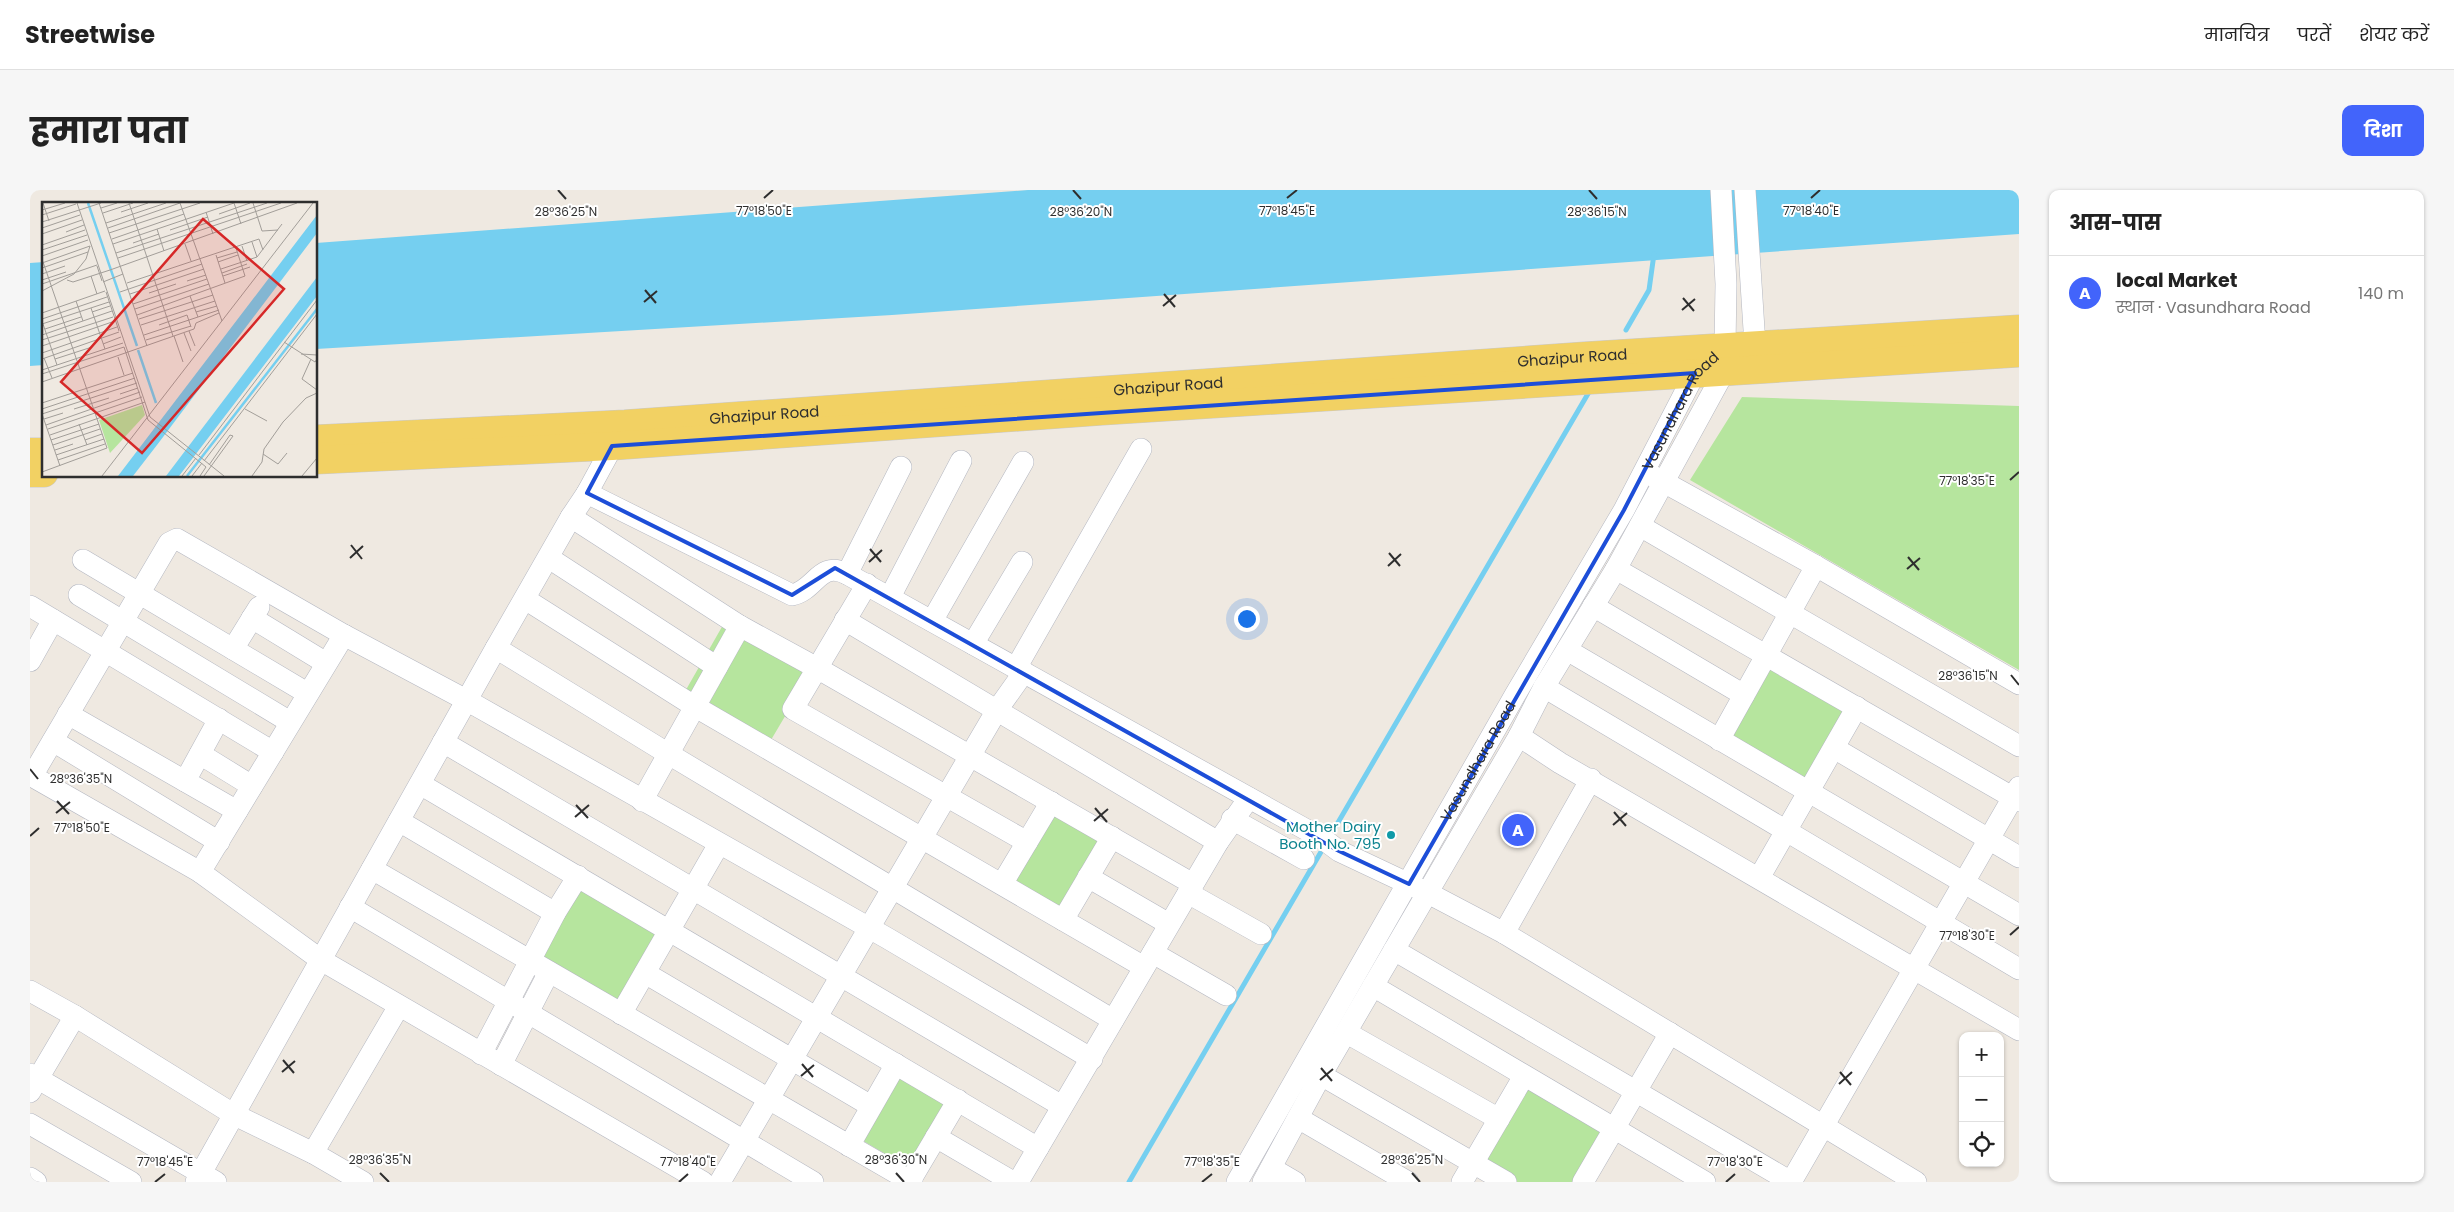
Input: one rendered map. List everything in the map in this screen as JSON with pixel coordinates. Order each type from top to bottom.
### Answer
[{"type":"main road","name":"Ghazipur Road","points":[[318,438],[618,435],[1695,373],[1755,344],[2019,329]]},
{"type":"main road","name":"Ghazipur Road","points":[[318,460],[618,435],[1725,358],[2019,352]]},
{"type":"street","points":[[1721,190],[1726,284],[1725,358]]},
{"type":"street","points":[[1745,190],[1755,344]]},
{"type":"street","name":"Vasundhara Road","points":[[1237,1182],[1419,888],[1519,736],[1544,686],[1616,569],[1664,482],[1725,358]]},
{"type":"street","name":"Vasundhara Road","points":[[1267,1175],[1321,1075],[1394,950],[1419,888],[1515,695],[1624,510],[1695,373]]},
{"type":"street","points":[[76,1016],[33,1081],[204,1179],[233,1114],[468,701],[496,648],[571,517],[588,493],[618,435]]},
{"type":"street","points":[[720,1182],[1020,670],[1141,449]]},
{"type":"street","points":[[890,598],[961,461]]},
{"type":"street","points":[[932,621],[1023,462]]},
{"type":"street","points":[[847,574],[901,467]]},
{"type":"street","points":[[1644,471],[1816,566],[2019,684]]},
{"type":"street","points":[[588,493],[792,595],[800,592],[829,570],[837,569],[867,584],[1331,845],[1419,888],[1504,933],[1916,1182]]},
{"type":"street","points":[[571,517],[740,626],[1112,837],[1261,934]]},
{"type":"street","points":[[1640,526],[2019,746]]},
{"type":"street","points":[[703,1182],[321,960],[200,872],[31,775],[53,741],[169,543],[177,539],[344,636],[468,701],[868,928],[1092,1059]]},
{"type":"street","points":[[549,558],[717,667]]},
{"type":"street","points":[[83,560],[307,693]]},
{"type":"street","points":[[973,644],[1022,562]]},
{"type":"street","points":[[1719,740],[1816,566]]},
{"type":"street","points":[[1394,950],[1791,1182],[2017,795],[1857,707],[1616,569]]},
{"type":"street","points":[[867,584],[793,709],[1027,842]]},
{"type":"street","points":[[233,649],[268,592]]},
{"type":"street","points":[[79,595],[290,722]]},
{"type":"street","points":[[525,599],[694,706],[1063,920],[1226,995]]},
{"type":"street","points":[[30,606],[272,752]]},
{"type":"street","points":[[1593,606],[1744,695]]},
{"type":"street","points":[[252,618],[326,663]]},
{"type":"street","points":[[30,661],[53,620]]},
{"type":"street","points":[[845,620],[1218,842]]},
{"type":"street","points":[[642,801],[667,753],[740,626]]},
{"type":"street","points":[[200,872],[307,693],[344,636]]},
{"type":"street","points":[[496,648],[667,753],[1113,1020]]},
{"type":"street","points":[[1567,650],[2019,915]]},
{"type":"street","points":[[1544,686],[1786,832],[2019,969]]},
{"type":"street","points":[[1760,878],[1857,707]]},
{"type":"street","points":[[68,714],[237,811]]},
{"type":"street","points":[[185,781],[219,720]]},
{"type":"street","points":[[1519,736],[1560,763],[1591,779],[2019,1030]]},
{"type":"street","points":[[53,741],[219,842]]},
{"type":"street","points":[[443,742],[1062,1106]]},
{"type":"street","points":[[1834,748],[2019,857]]},
{"type":"street","points":[[200,754],[252,786]]},
{"type":"street","points":[[1504,933],[1591,779]]},
{"type":"street","points":[[420,784],[1038,1148]]},
{"type":"street","points":[[1018,1182],[1092,1059],[1190,888],[1232,819],[1249,798]]},
{"type":"street","points":[[1002,884],[1051,802]]},
{"type":"street","points":[[1232,819],[1304,859]]},
{"type":"street","points":[[399,821],[555,913]]},
{"type":"street","points":[[1063,920],[1112,837]]},
{"type":"street","points":[[621,1014],[720,844]]},
{"type":"street","points":[[372,869],[911,1181],[958,1100]]},
{"type":"street","points":[[481,1054],[555,913],[578,876]]},
{"type":"street","points":[[1088,877],[1170,924]]},
{"type":"street","points":[[350,908],[813,1182]]},
{"type":"street","points":[[501,1065],[549,972]]},
{"type":"street","points":[[645,973],[871,1106]]},
{"type":"street","points":[[1373,986],[1705,1182]]},
{"type":"street","points":[[30,991],[76,1016],[233,1114],[313,1153],[363,1182]]},
{"type":"street","points":[[313,1153],[399,1006]]},
{"type":"street","points":[[1347,1033],[1499,1119]]},
{"type":"street","points":[[1592,1179],[1614,1128],[1670,1033]]},
{"type":"street","points":[[849,1146],[896,1064]]},
{"type":"street","points":[[1321,1075],[1506,1182]]},
{"type":"street","points":[[1462,1182],[1524,1076]]},
{"type":"street","points":[[1298,1118],[1408,1182]]},
{"type":"street","points":[[30,1124],[131,1182]]},
{"type":"street","points":[[936,1137],[1013,1182]]},
{"type":"street","points":[[1267,1175],[1295,1182]]},
{"type":"street","points":[[30,1178],[36,1182]]},
{"type":"highlighted area","points":[[1695,373],[1624,510],[1409,884],[1339,851],[835,568],[792,595],[587,493],[612,446]]},
{"type":"green space","points":[[1742,397],[2019,406],[2019,670],[1690,480]]},
{"type":"green space","points":[[727,618],[813,669],[768,745],[683,695]]},
{"type":"green space","points":[[1767,659],[1853,710],[1809,785],[1723,736]]},
{"type":"green space","points":[[1051,813],[1100,842],[1059,911],[1009,882]]},
{"type":"green space","points":[[580,877],[666,928],[621,1004],[536,954]]},
{"type":"green space","points":[[901,1070],[950,1099],[909,1168],[860,1139]]},
{"type":"green space","points":[[1522,1083],[1609,1134],[1580,1182],[1516,1182],[1479,1160]]},
{"type":"water","points":[[1028,190],[2019,190],[2019,234],[892,315],[318,349],[318,243]]},
{"type":"water","points":[[42,262],[42,365],[30,366],[30,263]]},
{"type":"waterway","points":[[1626,330],[1649,290],[1654,254]]},
{"type":"waterway","points":[[1329,838],[1589,392]]},
{"type":"waterway","points":[[1129,1182],[1325,845]]},
{"type":"place","name":"local Market","points":[[1518,830]]},
{"type":"place","name":"Mother Dairy Booth No. 795","points":[[1391,835]]}]
